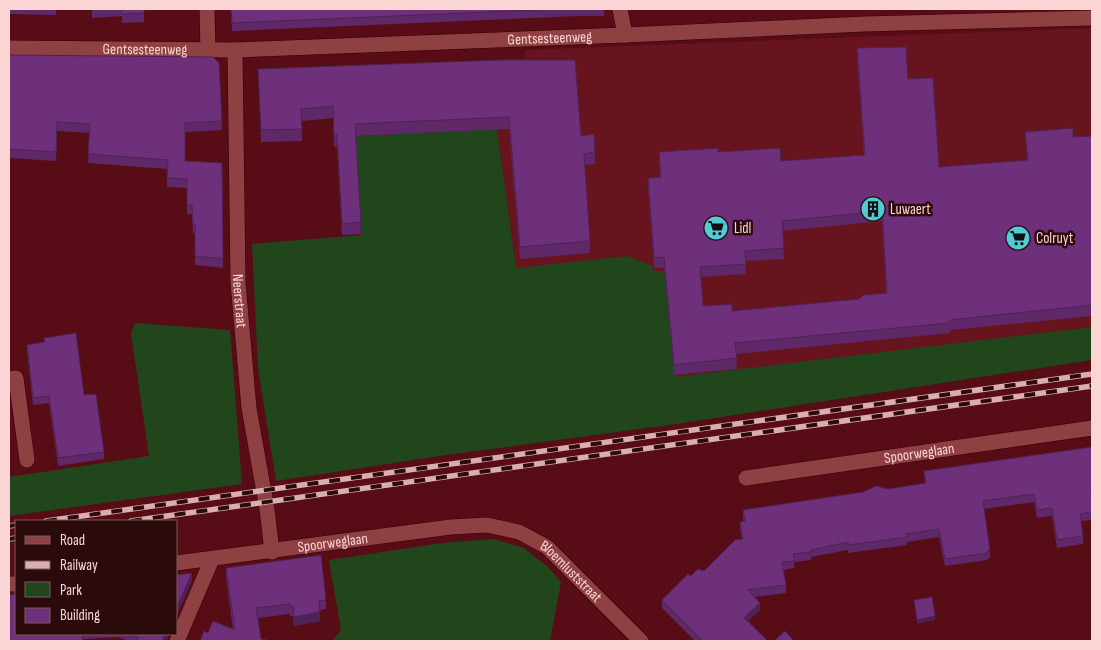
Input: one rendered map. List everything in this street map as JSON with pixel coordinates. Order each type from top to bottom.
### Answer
[{"type":"street","points":[[207,9],[208,49]]},
{"type":"street","points":[[620,9],[625,35]]},
{"type":"street","name":"Gentsesteenweg","points":[[9,48],[235,50],[625,35],[922,15],[1092,18]]},
{"type":"street","name":"Neerstraat","points":[[235,50],[238,283],[249,408],[267,509],[272,552]]},
{"type":"street","points":[[9,379],[16,378],[27,460]]},
{"type":"street","name":"Spoorweglaan","points":[[746,478],[1092,428]]},
{"type":"street","name":"Spoorweglaan","points":[[178,564],[450,527],[487,525]]},
{"type":"street","name":"Bloemluststraat","points":[[487,525],[519,532],[547,547],[641,641]]},
{"type":"street","points":[[177,641],[212,559]]},
{"type":"shaded area","points":[[1092,28],[1092,327],[674,378],[654,271],[627,256],[516,269],[497,129],[525,128],[522,72],[525,50]]},
{"type":"green space","points":[[497,129],[516,268],[627,256],[651,265],[654,271],[664,271],[675,377],[1092,327],[1092,360],[669,425],[446,455],[276,481],[258,368],[252,244],[361,235],[356,136]]},
{"type":"green space","points":[[135,323],[230,330],[242,484],[9,516],[9,477],[149,456],[131,333]]},
{"type":"green space","points":[[493,539],[522,547],[546,565],[561,582],[550,641],[332,641],[341,630],[329,560],[442,543]]},
{"type":"building","points":[[122,9],[144,9],[144,13],[122,14]]},
{"type":"building","points":[[231,9],[557,9],[232,23]]},
{"type":"building","points":[[906,47],[908,79],[933,78],[939,167],[1028,160],[1025,132],[1073,128],[1073,137],[1092,136],[1092,305],[950,320],[950,323],[735,343],[737,358],[674,365],[664,257],[654,258],[648,178],[661,177],[659,152],[718,148],[718,152],[780,148],[781,161],[865,155],[857,48]],"holes":[[[882,211],[887,293],[863,295],[859,299],[732,311],[732,304],[703,306],[700,267],[746,264],[745,251],[784,248],[782,221]]]},
{"type":"building","points":[[9,55],[213,57],[219,63],[222,121],[185,123],[185,161],[222,163],[223,259],[195,256],[195,224],[193,224],[192,205],[187,205],[187,179],[167,178],[168,160],[88,154],[90,124],[57,122],[56,152],[9,149]]},
{"type":"building","points":[[502,60],[575,60],[581,136],[594,134],[595,152],[584,154],[590,241],[520,247],[509,117],[355,124],[361,222],[342,224],[337,135],[334,136],[333,106],[301,109],[302,129],[261,130],[258,69]]},
{"type":"building","points":[[76,333],[84,395],[96,394],[104,452],[58,458],[49,396],[33,398],[27,345],[45,342],[44,338]]},
{"type":"building","points":[[1092,447],[1092,512],[1080,514],[1083,536],[1057,540],[1052,508],[1037,510],[1034,494],[983,501],[990,550],[988,550],[988,553],[945,559],[939,529],[906,534],[907,537],[848,545],[848,542],[811,550],[811,552],[793,554],[794,561],[782,562],[786,585],[748,590],[760,603],[744,618],[768,641],[703,641],[662,600],[688,574],[691,576],[698,569],[704,571],[735,540],[743,539],[740,522],[745,521],[743,510],[863,492],[876,486],[888,489],[926,483],[924,471]]},
{"type":"building","points":[[321,555],[326,600],[319,601],[320,612],[294,617],[293,606],[290,607],[290,604],[256,608],[261,639],[272,641],[200,641],[204,631],[208,633],[213,621],[235,630],[226,568]]},
{"type":"building","points":[[192,573],[178,604],[178,575]]},
{"type":"building","points":[[15,594],[15,635],[82,635],[83,641],[9,641],[9,595]]},
{"type":"building","points":[[932,597],[935,616],[917,620],[914,600]]},
{"type":"building","points":[[785,631],[794,641],[774,641]]},
{"type":"building","points":[[133,635],[165,635],[162,641],[136,641],[138,637]]},
{"type":"railway","points":[[53,520],[1092,374]]},
{"type":"railway","points":[[138,520],[1092,386]]},
{"type":"railway","points":[[9,526],[15,525]]},
{"type":"railway","points":[[9,539],[15,538]]},
{"type":"place","name":"Luwaert","points":[[873,209]]},
{"type":"place","name":"Lidl","points":[[716,228]]},
{"type":"place","name":"Colruyt","points":[[1018,238]]}]
